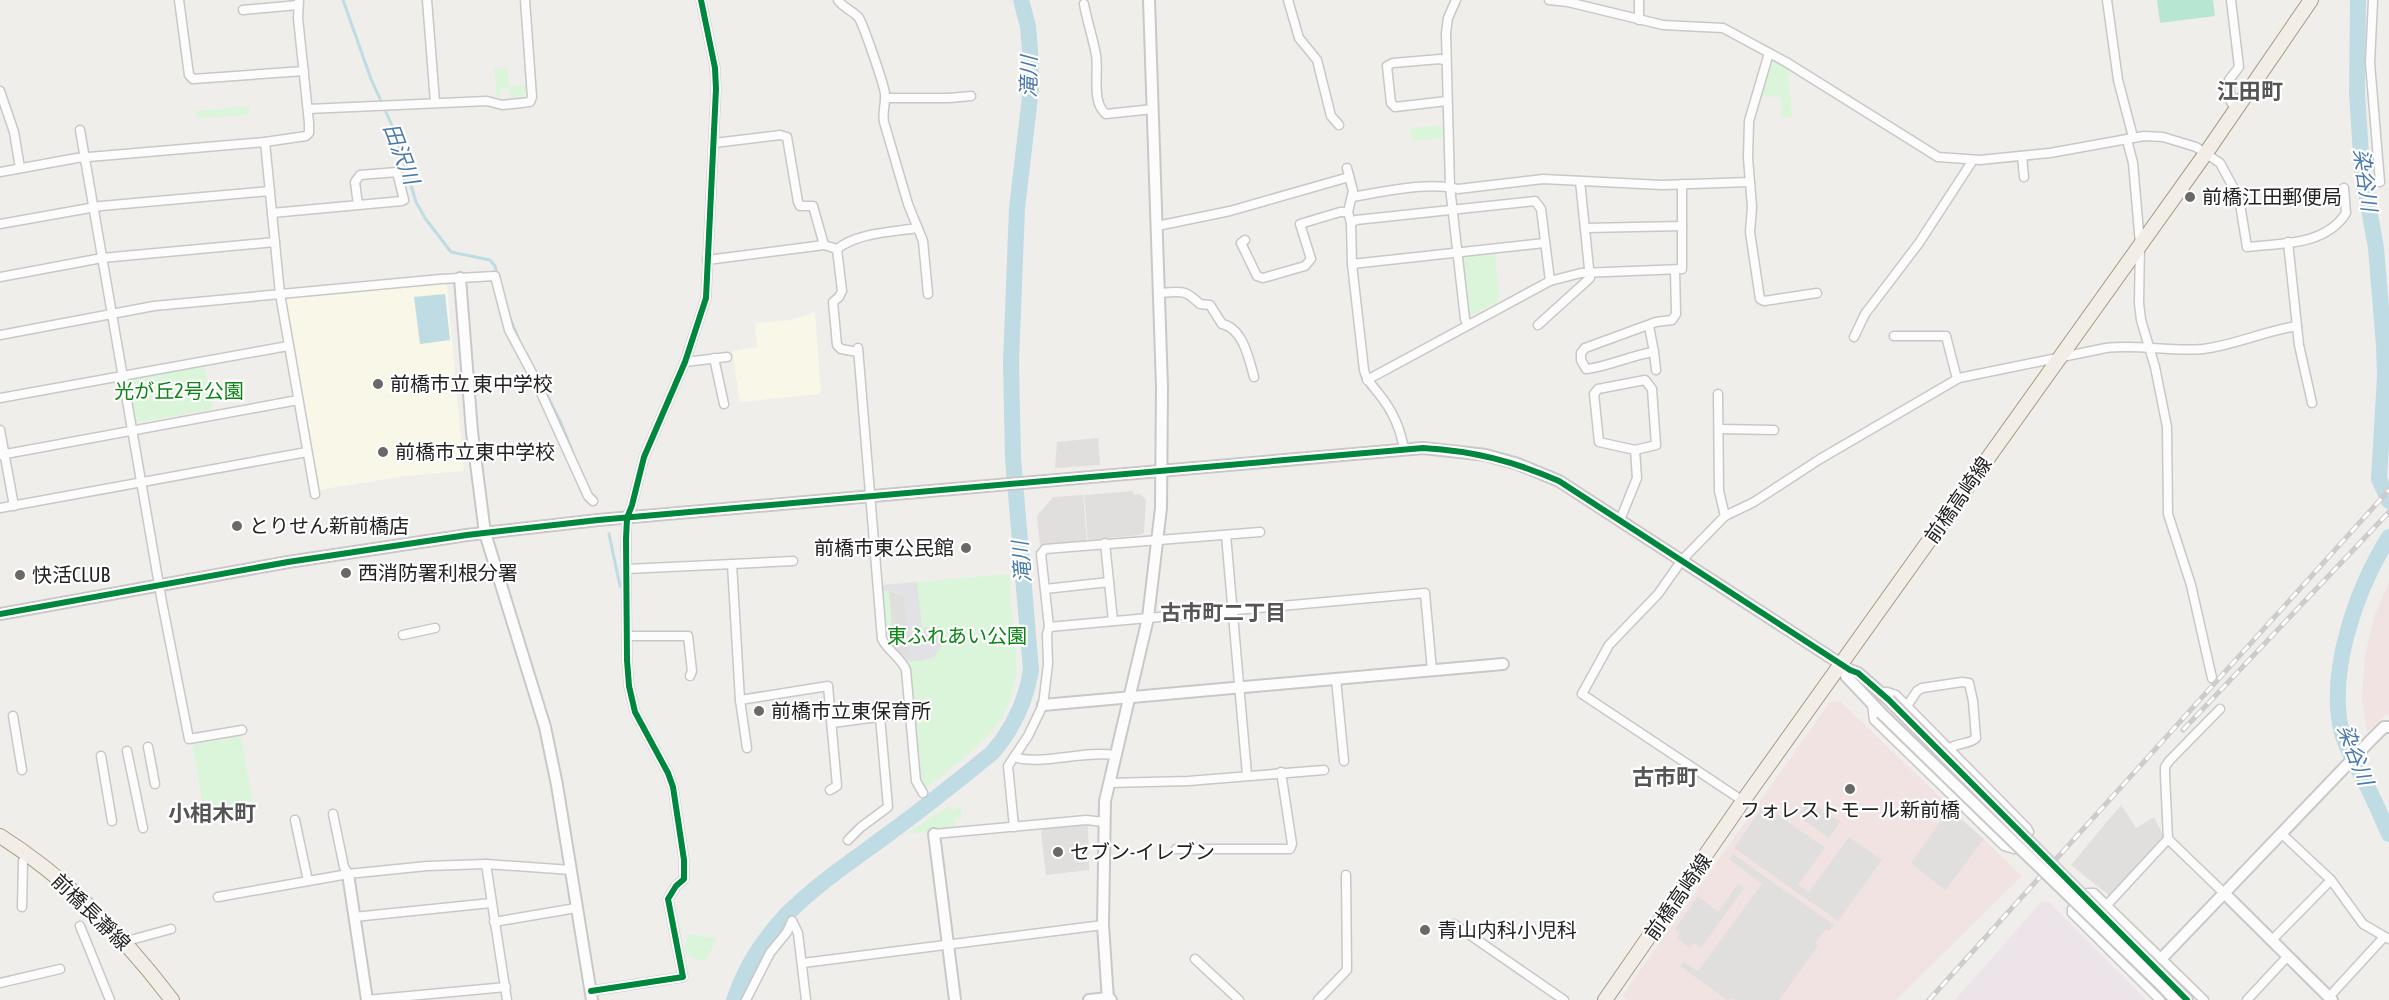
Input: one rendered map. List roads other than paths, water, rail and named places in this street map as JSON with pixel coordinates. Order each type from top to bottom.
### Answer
[{"type":"main road","name":"前橋高崎線","points":[[1610,998],[1743,801],[2206,153],[2311,0]]},
{"type":"main road","name":"前橋長瀞線","points":[[0,836],[26,854],[76,896],[123,942],[172,1000]]},
{"type":"street","points":[[179,0],[189,75],[193,80],[304,71]]},
{"type":"street","points":[[427,0],[435,102]]},
{"type":"street","points":[[308,109],[435,102],[487,101],[502,105],[530,102],[532,97],[525,0]]},
{"type":"street","points":[[460,278],[472,432],[485,533],[545,727],[557,785],[592,995],[683,977],[668,900],[676,886],[684,879],[673,787],[668,773],[635,712],[628,679],[627,518],[651,438],[685,362],[704,304],[714,143],[715,68],[701,0]]},
{"type":"street","points":[[838,0],[843,8],[859,18],[886,98],[883,111],[884,122],[926,250],[928,294]]},
{"type":"street","points":[[1089,1000],[1109,999],[1103,925],[1105,801],[1148,618],[1158,539],[1161,473],[1159,293],[1149,0]]},
{"type":"street","points":[[1288,0],[1299,38],[1317,60],[1331,116],[1339,125]]},
{"type":"street","points":[[1456,0],[1447,24],[1450,187],[1467,325]]},
{"type":"street","points":[[1549,0],[1568,2],[1639,20],[1675,26],[1723,28],[1786,62],[1938,157],[1973,160],[2022,156],[2163,136],[2206,153],[2220,163],[2239,198],[2247,247],[2319,237],[2337,224],[2346,213],[2344,188]]},
{"type":"street","points":[[1639,0],[1639,20]]},
{"type":"street","points":[[2107,0],[2133,163],[2140,244],[2139,309],[2167,427],[2168,514],[2192,585],[2212,678]]},
{"type":"street","points":[[2231,0],[2239,68],[2229,80],[2231,102],[2236,109]]},
{"type":"street","points":[[2373,0],[2370,63],[2379,182]]},
{"type":"street","points":[[0,172],[84,158],[265,142],[306,136],[309,130],[308,109],[298,2],[243,10]]},
{"type":"street","points":[[1084,4],[1096,55],[1097,92],[1103,111],[1106,114],[1153,110]]},
{"type":"street","points":[[1769,53],[1749,121],[1752,207],[1750,239],[1761,301],[1817,293]]},
{"type":"street","points":[[1446,61],[1440,58],[1393,63],[1387,66],[1391,103],[1395,107],[1448,102]]},
{"type":"street","points":[[0,91],[15,138],[20,168]]},
{"type":"street","points":[[886,98],[971,96]]},
{"type":"street","points":[[80,130],[162,602],[189,739],[242,730]]},
{"type":"street","points":[[714,143],[780,135],[787,137],[798,202],[800,206],[813,206],[824,245]]},
{"type":"street","points":[[265,142],[280,294],[315,494]]},
{"type":"street","points":[[2022,156],[2024,177]]},
{"type":"street","points":[[1854,337],[1865,314],[1919,243],[1973,160]]},
{"type":"street","points":[[272,213],[358,205],[404,200],[397,172],[360,175],[355,182],[358,205]]},
{"type":"street","points":[[1157,226],[1230,211],[1348,173],[1353,191],[1348,212],[1364,370],[1399,428],[1404,450]]},
{"type":"street","points":[[1352,197],[1419,187],[1458,189],[1535,180],[1682,184],[1750,182]]},
{"type":"street","points":[[1538,325],[1585,285],[1590,278],[1580,181]]},
{"type":"street","points":[[1368,380],[1550,281],[1591,272],[1682,269],[1682,184]]},
{"type":"street","points":[[0,224],[93,207],[270,191]]},
{"type":"street","points":[[1350,223],[1356,220],[1534,201],[1541,209],[1550,281]]},
{"type":"street","points":[[1245,240],[1241,243],[1257,276],[1263,278],[1305,266],[1311,259],[1300,224],[1340,212],[1348,212]]},
{"type":"street","points":[[1586,228],[1682,226]]},
{"type":"street","points":[[837,249],[845,242],[857,238],[917,228]]},
{"type":"street","points":[[0,278],[102,258],[275,242]]},
{"type":"street","points":[[2288,242],[2301,358],[2312,404]]},
{"type":"street","points":[[1352,264],[1545,243]]},
{"type":"street","points":[[707,260],[824,245],[837,249]]},
{"type":"street","points":[[837,249],[842,291],[833,302],[837,345],[841,349],[858,350],[882,639],[888,651],[904,665],[916,781],[923,793]]},
{"type":"street","points":[[1654,352],[1586,369],[1581,360],[1581,353],[1585,348],[1656,322],[1672,320],[1676,314],[1675,270]]},
{"type":"street","points":[[0,335],[154,306],[495,276],[509,330],[532,373],[588,496],[593,501]]},
{"type":"street","points":[[1159,293],[1187,292],[1200,304],[1210,305],[1222,324],[1234,330],[1246,350],[1254,377]]},
{"type":"street","points":[[1649,326],[1656,370]]},
{"type":"street","points":[[1743,801],[1582,694],[1609,645],[1658,594],[1682,560],[1725,516],[1754,502],[1820,459],[1957,379],[1974,373],[2127,345],[2150,350],[2209,348],[2297,326]]},
{"type":"street","points":[[1894,336],[1946,336],[1957,379]]},
{"type":"street","points":[[0,398],[288,346]]},
{"type":"street","points":[[685,362],[727,357]]},
{"type":"street","points":[[714,358],[724,404]]},
{"type":"street","points":[[1645,380],[1650,384],[1656,445],[1635,450],[1599,442],[1594,394],[1598,389],[1645,380]]},
{"type":"street","points":[[1718,394],[1719,491],[1725,516]]},
{"type":"street","points":[[2,455],[298,400]]},
{"type":"street","points":[[1720,429],[1774,430]]},
{"type":"street","points":[[0,430],[2,455],[14,506]]},
{"type":"street","points":[[0,614],[299,560],[485,533],[627,518],[1161,473],[1423,448],[1460,451],[1510,461],[1559,481],[1858,673],[1885,696],[2167,986],[2175,1000]]},
{"type":"street","points":[[1620,520],[1637,478],[1635,450]]},
{"type":"street","points":[[0,508],[307,452]]},
{"type":"street","points":[[1014,827],[1008,766],[1028,736],[1043,705],[1049,627],[1041,554],[1045,549],[1260,532]]},
{"type":"street","points":[[1226,535],[1247,775]]},
{"type":"street","points":[[1105,543],[1113,621]]},
{"type":"street","points":[[627,569],[793,561]]},
{"type":"street","points":[[732,564],[740,700],[747,748]]},
{"type":"street","points":[[1045,589],[1109,582]]},
{"type":"street","points":[[1049,627],[1425,593],[1432,670]]},
{"type":"street","points":[[403,635],[435,628]]},
{"type":"street","points":[[627,636],[688,636],[692,671],[690,676]]},
{"type":"street","points":[[1043,705],[1503,664]]},
{"type":"street","points":[[1841,664],[1846,676],[1881,713],[2167,986],[2187,1000]]},
{"type":"street","points":[[1336,679],[1344,761]]},
{"type":"street","points":[[1907,706],[1919,689],[1962,681],[1969,683],[1976,738],[1955,744],[1949,749]]},
{"type":"street","points":[[740,700],[828,686],[837,786],[830,790]]},
{"type":"street","points":[[1872,704],[1874,720],[2004,846],[2014,849],[2027,836],[2029,832],[2026,828],[1907,706],[1893,693],[1885,696]]},
{"type":"street","points":[[2220,709],[2165,767],[2168,839],[2331,998],[2387,938],[2363,924],[2331,880],[2282,834]]},
{"type":"street","points":[[832,723],[909,713]]},
{"type":"street","points":[[13,716],[22,770]]},
{"type":"street","points":[[848,840],[888,807],[880,717]]},
{"type":"street","points":[[2162,958],[2368,743],[2384,727],[2389,727]]},
{"type":"street","points":[[148,747],[155,784]]},
{"type":"street","points":[[128,751],[143,828]]},
{"type":"street","points":[[1014,758],[1026,760],[1098,753],[1115,755]]},
{"type":"street","points":[[101,756],[112,821]]},
{"type":"street","points":[[1109,783],[1167,782],[1324,770]]},
{"type":"street","points":[[1176,849],[1290,849],[1292,844],[1281,772]]},
{"type":"street","points":[[333,814],[344,867],[348,874],[367,1000],[506,987]]},
{"type":"street","points":[[295,820],[308,881]]},
{"type":"street","points":[[955,1000],[934,834],[1086,820],[1104,822]]},
{"type":"street","points":[[2106,906],[2168,839]]},
{"type":"street","points":[[22,907],[23,861],[26,854]]},
{"type":"street","points":[[218,897],[348,874],[427,866],[486,864],[571,870]]},
{"type":"street","points":[[486,864],[507,1000]]},
{"type":"street","points":[[1318,1000],[1347,970],[1346,875]]},
{"type":"street","points":[[2272,940],[2331,880]]},
{"type":"street","points":[[2160,1000],[2071,911],[2089,892],[2094,893],[2204,1000]]},
{"type":"street","points":[[354,917],[491,903]]},
{"type":"street","points":[[494,922],[576,908]]},
{"type":"street","points":[[746,1000],[755,980],[792,921],[797,928],[806,1000]]},
{"type":"street","points":[[1454,924],[1564,1000]]},
{"type":"street","points":[[803,963],[1103,925]]},
{"type":"street","points":[[80,926],[110,1000]]},
{"type":"street","points":[[123,942],[171,929]]},
{"type":"street","points":[[2247,1000],[2288,956]]},
{"type":"street","points":[[1195,959],[1239,1000]]},
{"type":"street","points":[[0,983],[60,969]]},
{"type":"water","points":[[445,294],[450,340],[420,344],[414,297]]},
{"type":"waterway","name":"田沢川","points":[[343,0],[371,79],[395,132],[416,202],[425,218],[451,252],[490,260],[496,271]]},
{"type":"waterway","name":"滝川","points":[[734,1000],[746,971],[778,924],[819,885],[992,753],[1018,714],[1026,693],[1031,670],[1013,459],[1011,362],[1017,208],[1031,89],[1028,26],[1021,0]]},
{"type":"waterway","name":"染谷川","points":[[2358,0],[2357,93],[2362,170],[2376,248],[2384,345],[2385,376],[2379,479],[2389,501]]},
{"type":"waterway","name":"田沢川","points":[[510,318],[520,342]]},
{"type":"waterway","name":"田沢川","points":[[526,353],[561,423],[573,453]]},
{"type":"waterway","name":"田沢川","points":[[609,534],[620,586]]},
{"type":"waterway","name":"染谷川","points":[[2389,537],[2366,580],[2348,630],[2342,655],[2338,706],[2345,742],[2389,834]]},
{"type":"railway","points":[[1929,1000],[2389,490]]},
{"type":"railway","points":[[2183,730],[2389,512]]},
{"type":"place","name":"前橋江田郵便局","points":[[2190,197]]},
{"type":"place","name":"前橋市立 東中学校","points":[[378,384]]},
{"type":"place","name":"前橋市立東中学校","points":[[383,452]]},
{"type":"place","name":"とりせん新前橋店","points":[[237,526]]},
{"type":"place","name":"前橋市東公民館","points":[[966,548]]},
{"type":"place","name":"西消防署利根分署","points":[[346,573]]},
{"type":"place","name":"快活CLUB","points":[[20,575]]},
{"type":"place","name":"前橋市立東保育所","points":[[759,711]]},
{"type":"place","name":"フォレストモール新前橋","points":[[1850,789]]},
{"type":"place","name":"セブン-イレブン","points":[[1058,852]]},
{"type":"place","name":"青山内科小児科","points":[[1425,930]]},
{"type":"district","name":"江田町","points":[[2250,91]]},
{"type":"district","name":"古市町二丁目","points":[[1223,613]]},
{"type":"district","name":"古市町","points":[[1665,777]]},
{"type":"district","name":"小相木町","points":[[212,813]]},
{"type":"park label","name":"光が丘2号公園","points":[[179,391]]},
{"type":"park label","name":"東ふれあい公園","points":[[957,636]]}]
